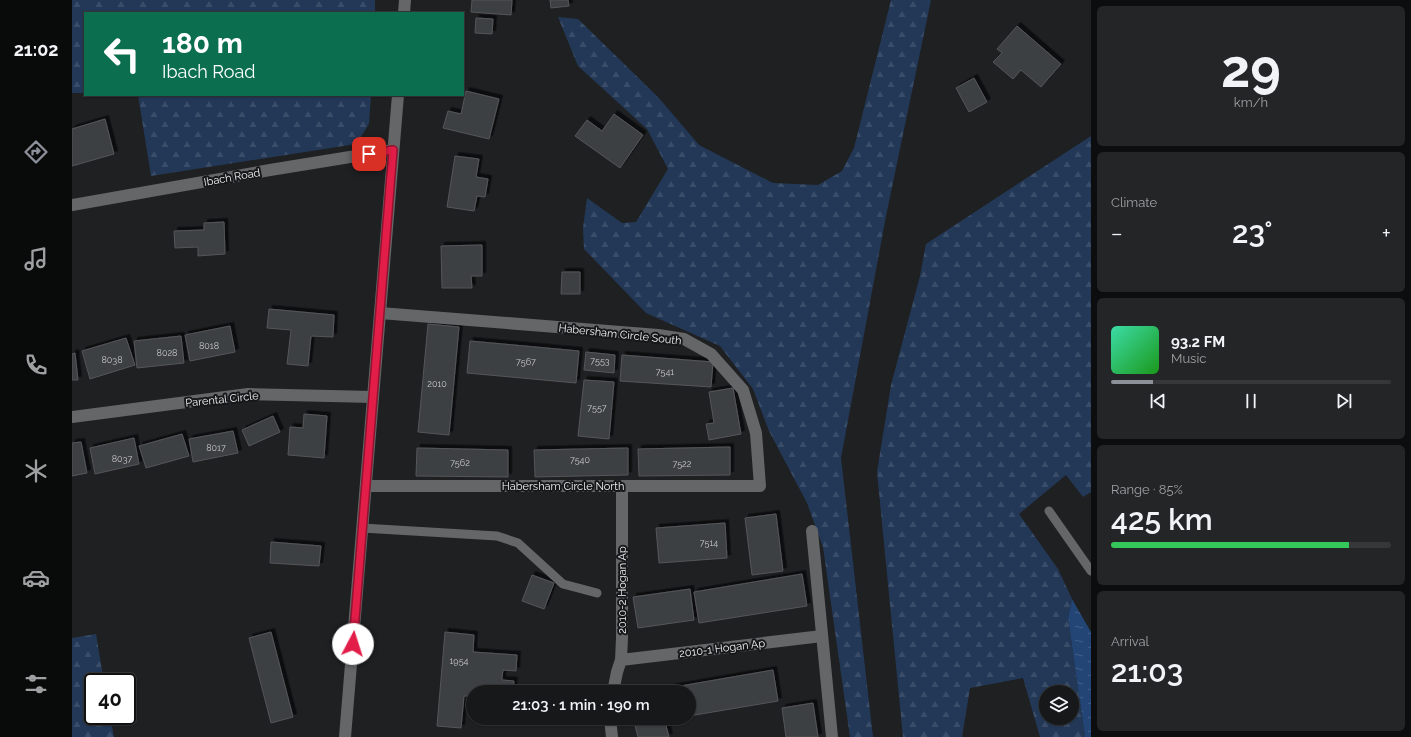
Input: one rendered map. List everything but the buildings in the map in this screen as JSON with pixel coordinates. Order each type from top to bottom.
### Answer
[{"type":"street","points":[[404,12],[405,0]]},
{"type":"street","points":[[345,737],[398,96]]},
{"type":"street","name":"Ibach Road","points":[[72,205],[393,150]]},
{"type":"street","name":"Habersham Circle South","points":[[380,313],[684,339],[711,354],[743,390],[756,433],[760,486]]},
{"type":"street","name":"Parental Circle","points":[[72,417],[248,394],[373,397]]},
{"type":"street","name":"Habersham Circle North","points":[[366,486],[760,486]]},
{"type":"street","name":"2010-2 Hogan Ap","points":[[614,685],[621,660],[622,638],[622,487]]},
{"type":"street","points":[[812,531],[832,737]]},
{"type":"street","name":"2010-1 Hogan Ap","points":[[621,660],[822,636]]},
{"type":"street","points":[[611,725],[612,737]]},
{"type":"lane","points":[[1049,511],[1091,571]]},
{"type":"lane","points":[[362,528],[497,536],[518,543],[563,584],[597,593]]},
{"type":"green space","points":[[72,0],[375,0],[375,12],[84,12],[84,93],[72,93]]},
{"type":"green space","points":[[891,0],[931,0],[886,216],[841,458],[873,737],[850,737],[823,547],[807,503],[769,431],[753,389],[720,346],[646,313],[584,249],[583,228],[587,198],[622,223],[636,222],[668,169],[647,129],[578,66],[558,17],[578,19],[658,97],[699,145],[773,183],[818,185],[842,171],[854,148]]},
{"type":"green space","points":[[138,96],[371,96],[369,124],[356,144],[151,176]]},
{"type":"green space","points":[[1091,136],[1091,492],[1083,497],[1066,475],[1019,514],[1058,569],[1072,599],[1068,618],[1078,685],[1039,685],[1039,725],[1079,725],[1079,695],[1085,737],[1040,737],[1023,678],[970,688],[962,737],[903,737],[877,472],[891,385],[920,276],[926,244]]},
{"type":"green space","points":[[96,634],[102,673],[84,673],[84,725],[112,725],[114,737],[72,737],[72,638]]},
{"type":"water","points":[[1072,599],[1091,632],[1091,737],[1085,737],[1079,685],[1078,685],[1068,618]]},
{"type":"route","points":[[353,644],[393,150],[369,154]]}]
